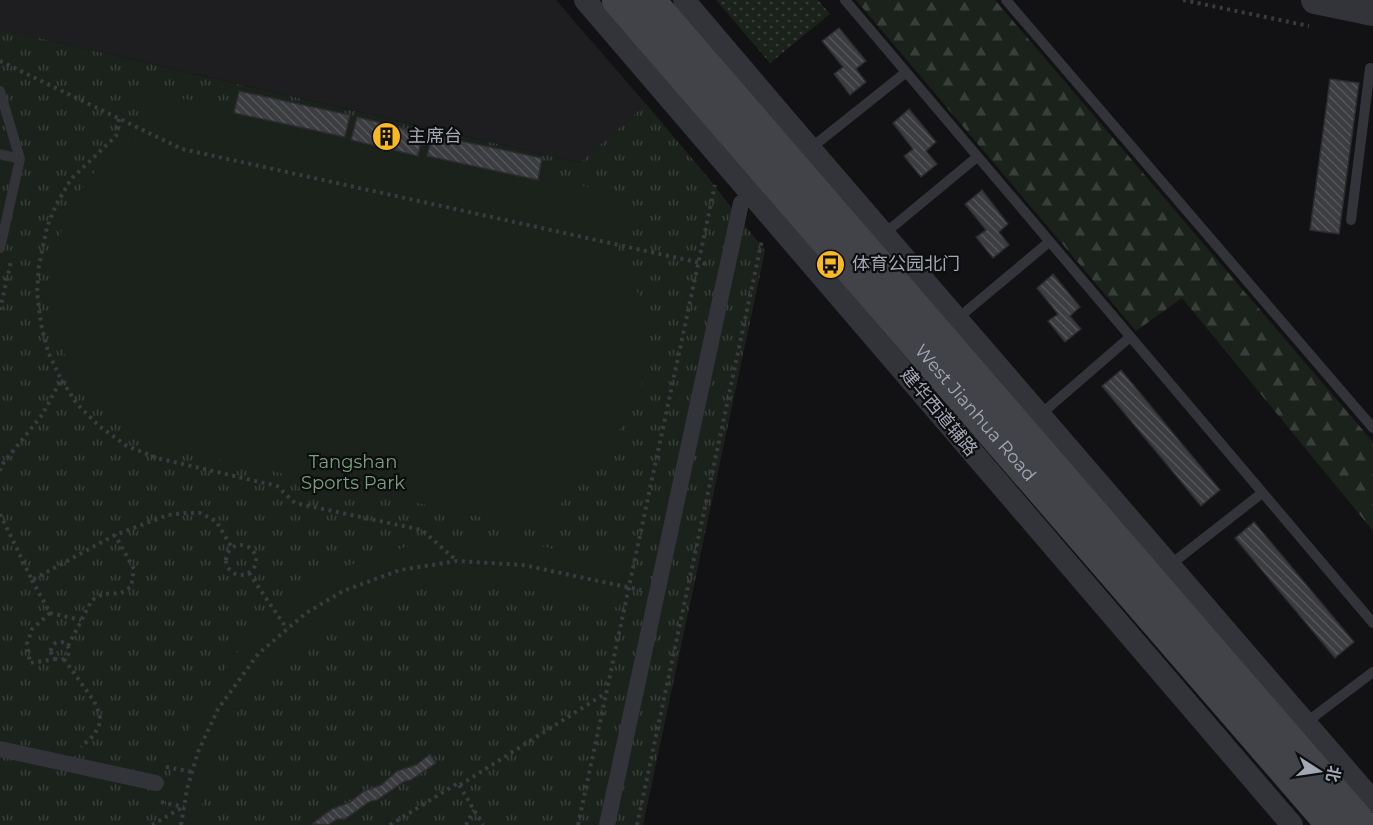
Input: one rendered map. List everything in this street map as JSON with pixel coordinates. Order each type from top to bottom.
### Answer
[{"type":"main road","name":"West Jianhua Road","points":[[618,0],[1332,825]]},
{"type":"main road","name":"West Jianhua Road","points":[[649,0],[1296,731],[1370,805]]},
{"type":"street","name":"建华西道辅路","points":[[585,0],[1292,825]]},
{"type":"street","points":[[684,0],[1170,566],[1296,731]]},
{"type":"street","points":[[1316,14],[1373,12]]},
{"type":"street","points":[[607,825],[741,203]]},
{"type":"street","points":[[0,749],[156,783]]},
{"type":"lane","points":[[845,0],[1373,623]]},
{"type":"lane","points":[[1006,0],[1373,428]]},
{"type":"lane","points":[[1351,220],[1370,68],[1373,69]]},
{"type":"lane","points":[[811,148],[906,73]]},
{"type":"lane","points":[[0,91],[20,159],[0,248]]},
{"type":"lane","points":[[0,154],[20,159]]},
{"type":"lane","points":[[884,234],[977,157]]},
{"type":"lane","points":[[957,320],[1049,242]]},
{"type":"lane","points":[[1040,415],[1130,337]]},
{"type":"lane","points":[[1170,566],[1263,493]]},
{"type":"lane","points":[[1296,731],[1373,672]]},
{"type":"path","points":[[1183,0],[1316,14]]},
{"type":"path","points":[[0,61],[182,149],[727,268]]},
{"type":"path","points":[[119,119],[116,136],[71,179],[56,205],[47,227],[39,266],[37,292],[48,352],[77,404],[99,426],[127,446],[157,458],[277,486],[295,503],[422,531],[457,561]]},
{"type":"path","points":[[578,825],[717,176]]},
{"type":"path","points":[[637,825],[763,238]]},
{"type":"path","points":[[0,471],[1,466],[42,415],[61,379]]},
{"type":"path","points":[[32,580],[115,536],[168,515],[200,513],[216,521],[232,548]]},
{"type":"path","points":[[0,514],[50,613],[81,620]]},
{"type":"path","points":[[64,659],[69,652],[68,646],[92,600],[103,594],[121,593],[131,586],[134,569],[115,536]]},
{"type":"path","points":[[241,544],[254,551],[255,566],[249,573],[234,574],[227,566],[228,551],[241,544]]},
{"type":"path","points":[[181,825],[187,789],[198,752],[218,709],[258,654],[306,613],[343,591],[400,570],[457,561],[523,565],[656,593]]},
{"type":"path","points":[[249,573],[288,629]]},
{"type":"path","points":[[50,613],[32,630],[27,644],[30,663],[64,659]]},
{"type":"path","points":[[55,659],[51,654],[52,645],[60,642],[68,646]]},
{"type":"path","points":[[64,659],[94,701],[100,715],[99,726],[94,735],[66,763]]},
{"type":"path","points":[[390,825],[458,783],[460,785],[606,692]]},
{"type":"path","points":[[460,785],[483,825]]},
{"type":"path","points":[[152,825],[184,807]]},
{"type":"path","points":[[466,825],[474,810]]},
{"type":"shaded area","points":[[0,0],[556,0],[646,104],[581,163],[0,29]]},
{"type":"green space","points":[[716,0],[818,0],[830,14],[770,63]]},
{"type":"green space","points":[[856,0],[995,0],[1373,442],[1373,531],[1182,298],[1136,331]]},
{"type":"green space","name":"Tangshan Sports Park","points":[[0,29],[580,163],[646,104],[711,181],[765,251],[643,825],[0,825]]},
{"type":"green space","points":[[143,90],[630,196],[617,254],[633,280],[644,310],[646,347],[642,383],[629,414],[612,442],[564,491],[555,533],[166,448],[127,427],[94,400],[78,380],[66,358],[58,334],[53,284],[55,258],[60,234],[77,197],[101,165],[133,136]]},
{"type":"green space","points":[[483,539],[539,546],[628,565],[619,608],[543,592],[477,586],[424,588],[372,601],[328,622],[288,651],[237,712],[218,752],[204,793],[199,825],[165,825],[167,785],[198,710],[255,626],[294,596],[330,573],[379,554],[434,540]]},
{"type":"building","points":[[839,28],[866,61],[856,69],[866,82],[850,95],[834,74],[843,67],[822,41]]},
{"type":"building","points":[[1330,79],[1359,83],[1339,234],[1310,230]]},
{"type":"building","points":[[239,91],[350,115],[345,137],[234,113]]},
{"type":"building","points":[[909,109],[936,142],[926,151],[937,164],[921,177],[904,156],[913,149],[893,123]]},
{"type":"building","name":"主席台","points":[[357,117],[423,133],[418,156],[351,140]]},
{"type":"building","points":[[432,135],[542,158],[538,180],[427,156]]},
{"type":"building","points":[[982,190],[1008,224],[999,232],[1009,245],[993,258],[976,237],[986,230],[965,204]]},
{"type":"building","points":[[1053,274],[1080,307],[1070,316],[1081,329],[1065,342],[1048,321],[1058,314],[1037,288]]},
{"type":"building","points":[[1121,370],[1220,490],[1201,506],[1102,386]]},
{"type":"building","points":[[1254,522],[1354,642],[1335,658],[1235,538]]},
{"type":"building","points":[[430,754],[436,763],[411,780],[405,781],[377,800],[369,802],[345,819],[337,819],[328,825],[312,824],[332,809],[350,802],[364,791],[381,785],[397,771],[416,765]]},
{"type":"place","name":"主席台","points":[[387,136]]},
{"type":"place","name":"体育公园北门","points":[[831,264]]}]
